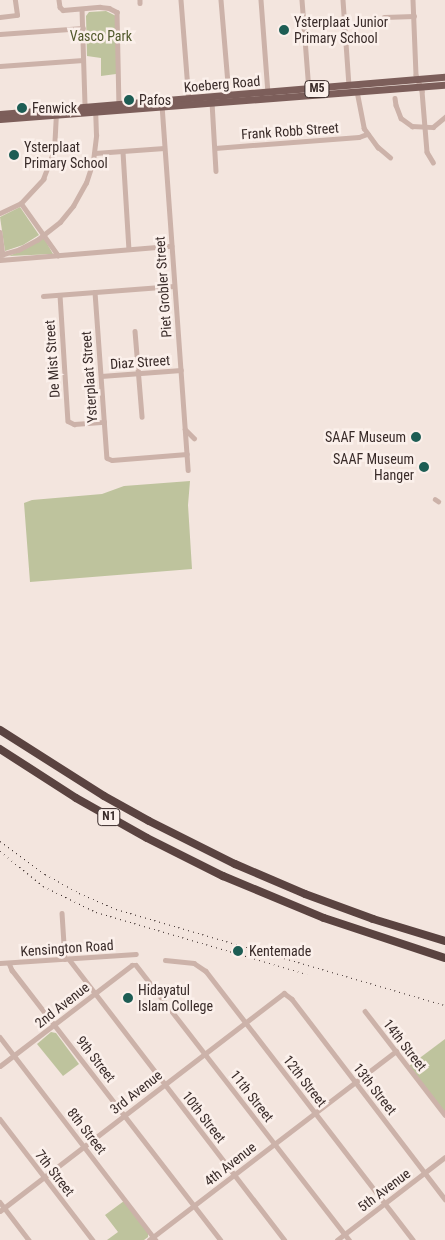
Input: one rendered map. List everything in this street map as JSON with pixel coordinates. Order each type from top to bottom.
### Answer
[{"type":"highway","name":"N1","points":[[0,730],[58,768],[119,804],[235,864],[305,894],[373,919],[445,941]]},
{"type":"highway","name":"N1","points":[[0,749],[76,798],[147,838],[223,876],[324,918],[445,958]]},
{"type":"main road","name":"Koeberg Road","points":[[189,101],[212,102],[269,95],[358,91],[419,83],[445,77]]},
{"type":"main road","name":"Koeberg Road","points":[[309,92],[349,86],[419,83],[445,85]]},
{"type":"main road","name":"Koeberg Road","points":[[0,114],[95,112],[229,96],[269,95]]},
{"type":"main road","name":"Koeberg Road","points":[[0,119],[85,107],[119,104],[162,104]]},
{"type":"street","points":[[0,17],[17,14],[15,0]]},
{"type":"street","points":[[60,0],[62,10],[100,7],[114,9],[118,14],[119,104]]},
{"type":"street","points":[[100,0],[100,7]]},
{"type":"street","points":[[181,0],[189,101]]},
{"type":"street","points":[[221,0],[229,96]]},
{"type":"street","points":[[261,0],[269,95]]},
{"type":"street","points":[[302,0],[309,92]]},
{"type":"street","points":[[343,0],[349,86]]},
{"type":"street","points":[[413,0],[416,75],[419,83],[427,152],[433,162]]},
{"type":"street","points":[[82,9],[85,107]]},
{"type":"street","points":[[384,17],[414,16]]},
{"type":"street","points":[[0,34],[83,28]]},
{"type":"street","points":[[0,66],[84,60]]},
{"type":"street","points":[[358,91],[361,119],[367,134],[390,157]]},
{"type":"street","points":[[395,98],[401,118],[412,126],[425,128],[438,124],[445,117]]},
{"type":"street","points":[[212,102],[216,171]]},
{"type":"street","name":"Piet Grobler Street","points":[[162,104],[188,470]]},
{"type":"street","points":[[0,213],[21,203],[37,188],[50,164],[56,139],[56,112]]},
{"type":"street","points":[[2,257],[25,247],[44,235],[60,222],[77,199],[89,175],[94,153],[95,112]]},
{"type":"street","name":"Frank Robb Street","points":[[215,148],[360,137],[367,134]]},
{"type":"street","points":[[94,153],[164,148]]},
{"type":"street","points":[[123,152],[129,249]]},
{"type":"street","points":[[21,203],[58,255]]},
{"type":"street","points":[[0,232],[2,257]]},
{"type":"street","points":[[2,257],[58,255],[171,246]]},
{"type":"street","points":[[43,296],[174,286]]},
{"type":"street","name":"Ysterplaat Street","points":[[95,292],[106,455],[109,460],[187,454]]},
{"type":"street","name":"De Mist Street","points":[[60,295],[68,421],[74,424],[104,422]]},
{"type":"street","points":[[136,331],[142,417]]},
{"type":"street","name":"Diaz Street","points":[[100,376],[180,370]]},
{"type":"street","points":[[185,430],[194,438]]},
{"type":"street","points":[[62,913],[67,959]]},
{"type":"street","name":"Kensington Road","points":[[0,964],[136,954]]},
{"type":"street","name":"10th Street","points":[[67,959],[285,1240]]},
{"type":"street","name":"12th Street","points":[[165,960],[194,963],[200,966],[413,1240]]},
{"type":"street","name":"9th Street","points":[[9,963],[12,970],[220,1240]]},
{"type":"street","name":"2nd Avenue","points":[[0,1066],[132,965],[138,966]]},
{"type":"street","name":"11th Street","points":[[138,966],[349,1240]]},
{"type":"street","name":"3rd Avenue","points":[[2,1209],[245,1022],[286,993]]},
{"type":"street","name":"13th Street","points":[[286,993],[445,1199]]},
{"type":"street","name":"14th Street","points":[[365,1011],[445,1115]]},
{"type":"street","name":"8th Street","points":[[0,1036],[153,1239]]},
{"type":"street","name":"4th Avenue","points":[[153,1239],[396,1051]]},
{"type":"street","name":"7th Street","points":[[0,1119],[93,1240]]},
{"type":"street","name":"5th Avenue","points":[[337,1240],[445,1157]]},
{"type":"street","points":[[0,1202],[2,1209],[29,1240]]},
{"type":"green space","name":"Vasco Park","points":[[106,11],[116,16],[116,74],[101,76],[101,58],[87,56],[86,16],[89,12]]},
{"type":"green space","points":[[20,207],[39,235],[23,245],[5,251],[0,217]]},
{"type":"green space","points":[[44,238],[53,254],[9,256],[27,248]]},
{"type":"green space","points":[[190,481],[188,505],[192,569],[30,582],[24,503],[32,500],[102,494],[124,486]]},
{"type":"green space","points":[[51,1032],[56,1033],[79,1064],[63,1076],[37,1044]]},
{"type":"green space","points":[[445,1039],[445,1112],[409,1066]]},
{"type":"green space","points":[[124,1201],[148,1232],[148,1237],[144,1240],[107,1240],[118,1232],[105,1215]]},
{"type":"railway","points":[[0,841],[45,874],[79,893],[116,909],[445,1005]]},
{"type":"railway","points":[[0,851],[43,886],[96,912],[307,974]]},
{"type":"place","name":"Ysterplaat Junior Primary School","points":[[284,30]]},
{"type":"place","name":"Pafos","points":[[129,100]]},
{"type":"place","name":"Fenwick","points":[[22,108]]},
{"type":"place","name":"Ysterplaat Primary School","points":[[14,155]]},
{"type":"place","name":"SAAF Museum","points":[[416,437]]},
{"type":"place","name":"SAAF Museum Hanger","points":[[424,467]]},
{"type":"place","name":"Kentemade","points":[[238,951]]},
{"type":"place","name":"Hidayatul Islam College","points":[[128,998]]}]
